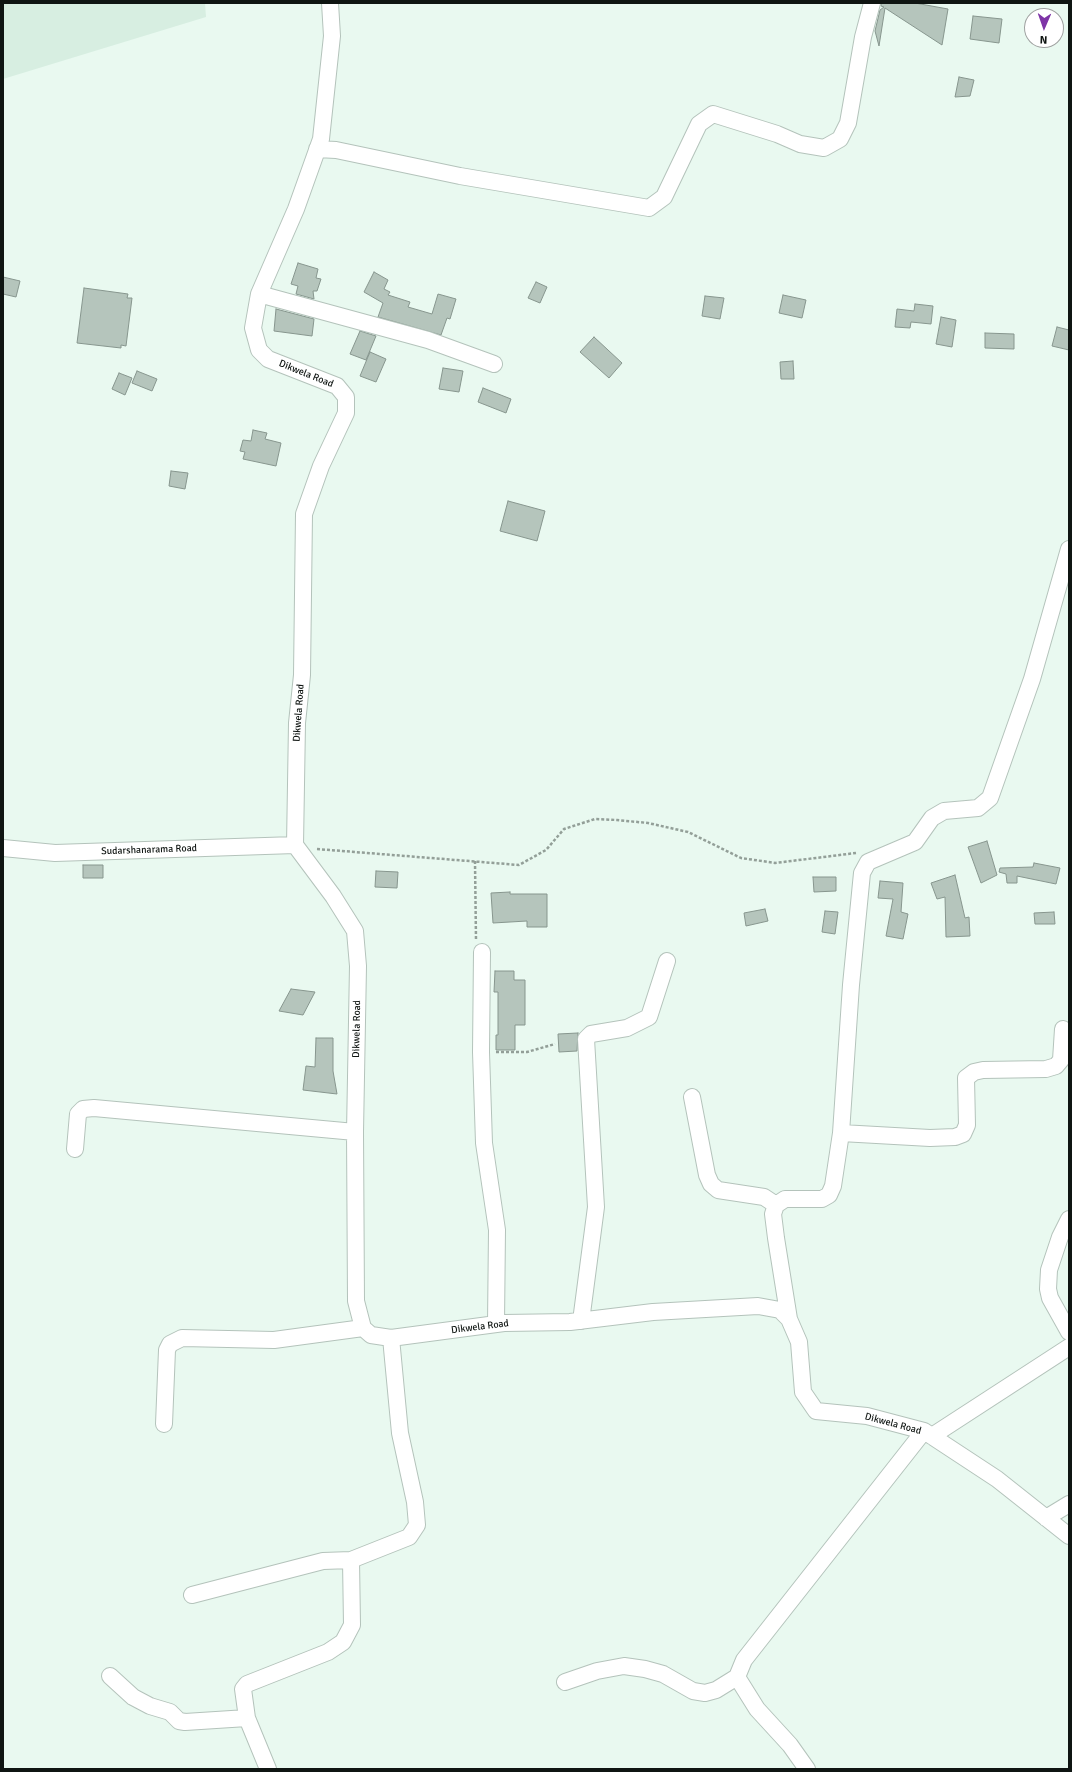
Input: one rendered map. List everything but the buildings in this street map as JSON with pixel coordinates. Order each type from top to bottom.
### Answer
[{"type":"street","name":"Dikwela Road","points":[[330,3],[332,36],[321,139],[296,209],[259,294],[253,328],[259,350],[268,359],[337,386],[346,397],[346,413],[321,466],[304,514],[302,676],[297,723],[295,845],[333,896],[355,931],[358,966],[355,1132],[356,1301],[363,1328],[371,1335],[391,1338],[496,1324],[581,1321],[653,1312],[758,1306],[780,1310],[789,1319],[800,1342],[803,1392],[816,1411],[867,1416],[928,1434],[997,1479],[1069,1536]]},
{"type":"street","points":[[317,149],[336,150],[460,176],[649,208],[664,198],[699,124],[713,114],[777,134],[800,144],[824,148],[840,139],[848,122],[863,37],[872,3]]},
{"type":"street","points":[[259,294],[428,340],[494,364]]},
{"type":"street","points":[[789,1319],[773,1214],[776,1205],[785,1199],[822,1199],[829,1195],[836,1168],[841,1133],[851,985],[862,874],[868,862],[915,842],[932,818],[944,811],[978,808],[990,798],[1032,679],[1069,549]]},
{"type":"street","name":"Sudarshanarama Road","points":[[3,848],[55,853],[295,845]]},
{"type":"street","points":[[482,952],[481,1052],[484,1144],[497,1230],[496,1324]]},
{"type":"street","points":[[581,1321],[596,1208],[586,1038],[591,1034],[627,1028],[649,1017],[668,961]]},
{"type":"street","points":[[841,1133],[930,1138],[955,1137],[963,1134],[967,1125],[966,1078],[974,1072],[983,1070],[1046,1069],[1056,1066],[1061,1060],[1063,1029]]},
{"type":"street","points":[[692,1097],[707,1175],[711,1184],[718,1190],[764,1197],[776,1205]]},
{"type":"street","points":[[75,1149],[78,1114],[83,1109],[94,1108],[355,1132]]},
{"type":"street","points":[[1069,1219],[1060,1237],[1049,1270],[1048,1289],[1050,1298],[1069,1332]]},
{"type":"street","points":[[164,1424],[167,1350],[170,1344],[182,1338],[274,1340],[363,1328]]},
{"type":"street","points":[[192,1595],[323,1561],[351,1560],[410,1537],[417,1525],[415,1502],[400,1433],[391,1338]]},
{"type":"street","points":[[565,1682],[597,1672],[624,1666],[645,1669],[663,1674],[693,1691],[705,1693],[716,1690],[737,1677],[744,1660],[928,1434],[1069,1347]]},
{"type":"street","points":[[1046,1518],[1069,1504]]},
{"type":"street","points":[[268,1769],[247,1718],[243,1689],[247,1684],[328,1652],[343,1642],[352,1625],[351,1560]]},
{"type":"street","points":[[110,1676],[133,1697],[150,1706],[170,1712],[179,1721],[185,1722],[247,1718]]},
{"type":"street","points":[[737,1677],[757,1709],[790,1745],[807,1769]]},
{"type":"path","points":[[295,845],[310,848],[519,865],[546,850],[564,829],[595,819],[648,823],[688,832],[741,858],[775,863],[856,854],[863,851]]},
{"type":"path","points":[[475,861],[476,942],[482,952]]},
{"type":"path","points":[[481,1052],[527,1052],[554,1044]]},
{"type":"shaded area","points":[[3,3],[205,3],[206,17],[3,79]]}]
